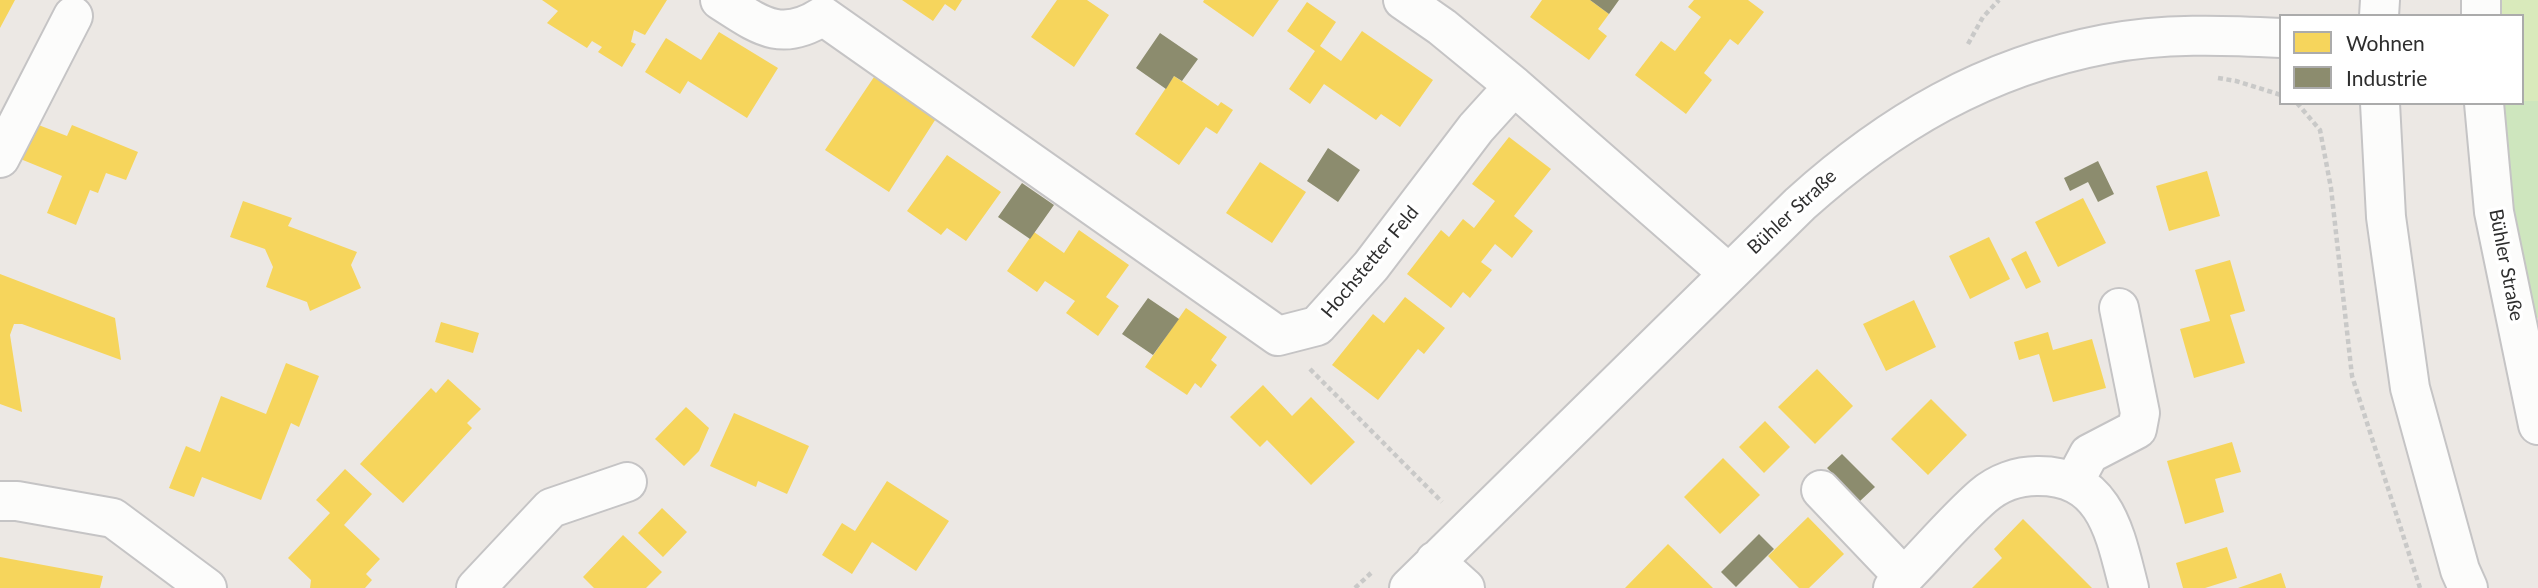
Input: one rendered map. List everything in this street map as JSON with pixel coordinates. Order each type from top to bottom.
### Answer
[{"type":"street","points":[[720,0],[761,26],[783,32],[806,27],[828,8],[1278,336]]},
{"type":"street","points":[[1403,0],[1442,27],[1514,86],[1728,273]]},
{"type":"street","points":[[0,158],[73,16]]},
{"type":"street","name":"Bühler Straße","points":[[1409,588],[1728,273],[1843,165],[1890,132],[1944,99],[2049,58],[2108,44],[2191,35],[2279,38]]},
{"type":"street","name":"Hochstetter Feld","points":[[1278,336],[1317,326],[1371,266],[1476,128],[1514,86]]},
{"type":"street","points":[[2380,105],[2386,217],[2410,388],[2460,570],[2468,588]]},
{"type":"street","name":"Bühler Straße","points":[[2484,105],[2494,212],[2531,353],[2538,425]]},
{"type":"street","points":[[2074,482],[2089,454],[2137,429],[2140,413],[2119,308]]},
{"type":"street","points":[[1821,489],[1898,583],[1984,494],[2008,480],[2053,476],[2074,482],[2087,490],[2110,521],[2129,588]]},
{"type":"street","points":[[476,588],[551,508],[627,482]]},
{"type":"street","points":[[0,501],[29,503],[113,518],[207,588]]},
{"type":"street","points":[[1435,561],[1465,588]]},
{"type":"path","points":[[2213,78],[2236,81],[2279,94]]},
{"type":"path","points":[[2299,105],[2320,130],[2331,188],[2352,376],[2420,588]]},
{"type":"path","points":[[1278,336],[1468,529]]},
{"type":"green space","points":[[2495,0],[2538,0],[2538,101],[2524,101],[2524,14],[2495,14]]},
{"type":"green space","points":[[2524,101],[2538,101],[2538,319],[2526,298],[2497,105],[2524,105]]},
{"type":"building: Wohnen","points":[[0,0],[15,0],[0,28]]},
{"type":"building: Wohnen","points":[[542,0],[667,0],[645,35],[634,30],[631,42],[636,44],[622,67],[598,52],[602,47],[592,41],[587,48],[547,23],[558,11]]},
{"type":"building: Wohnen","points":[[902,0],[962,0],[955,11],[945,4],[933,21]]},
{"type":"building: Wohnen","points":[[1057,0],[1087,0],[1109,15],[1074,67],[1031,37]]},
{"type":"building: Wohnen","points":[[1279,0],[1253,37],[1203,2]]},
{"type":"building: Wohnen","points":[[1542,0],[1590,0],[1609,14],[1598,29],[1607,36],[1589,60],[1530,17]]},
{"type":"building: Wohnen","points":[[1694,0],[1748,0],[1764,12],[1738,45],[1730,39],[1704,73],[1712,80],[1686,114],[1635,75],[1661,41],[1675,51],[1701,17],[1688,7]]},
{"type":"building: Wohnen","points":[[1307,2],[1336,22],[1320,46],[1341,61],[1362,31],[1433,80],[1400,127],[1381,114],[1376,120],[1324,84],[1310,104],[1289,89],[1315,51],[1287,31]]},
{"type":"building: Wohnen","points":[[719,32],[778,68],[747,118],[688,81],[680,94],[645,72],[666,38],[701,60]]},
{"type":"building: Wohnen","points":[[1174,76],[1218,106],[1221,102],[1233,110],[1217,134],[1206,127],[1179,165],[1135,134]]},
{"type":"building: Wohnen","points":[[874,77],[937,117],[889,192],[825,150]]},
{"type":"building: Wohnen","points":[[36,124],[67,136],[72,125],[138,152],[126,180],[106,173],[98,193],[90,190],[76,225],[47,213],[62,176],[18,158]]},
{"type":"building: Wohnen","points":[[1509,137],[1551,169],[1514,216],[1533,231],[1512,258],[1495,244],[1481,262],[1492,270],[1470,298],[1463,292],[1451,308],[1407,274],[1441,230],[1449,237],[1463,219],[1474,228],[1495,201],[1472,184]]},
{"type":"building: Wohnen","points":[[947,155],[1001,192],[966,241],[947,228],[941,235],[907,211]]},
{"type":"building: Wohnen","points":[[1260,162],[1306,192],[1272,243],[1226,213]]},
{"type":"building: Wohnen","points":[[2207,171],[2220,216],[2169,231],[2156,186]]},
{"type":"building: Wohnen","points":[[2083,198],[2106,243],[2058,267],[2035,222]]},
{"type":"building: Wohnen","points":[[243,201],[292,218],[288,226],[357,252],[351,265],[361,288],[310,311],[307,302],[266,287],[273,267],[265,249],[230,237]]},
{"type":"building: Wohnen","points":[[1079,230],[1129,265],[1106,297],[1119,306],[1098,336],[1066,313],[1075,301],[1045,281],[1037,292],[1007,271],[1034,232],[1064,253]]},
{"type":"building: Wohnen","points":[[1989,237],[2010,279],[1970,299],[1949,256]]},
{"type":"building: Wohnen","points":[[2026,251],[2041,282],[2026,289],[2011,259]]},
{"type":"building: Wohnen","points":[[2230,260],[2245,311],[2230,315],[2245,363],[2194,378],[2180,329],[2210,321],[2195,270]]},
{"type":"building: Wohnen","points":[[0,274],[115,318],[121,360],[22,324],[14,324],[10,335],[22,412],[0,404]]},
{"type":"building: Wohnen","points":[[1405,297],[1445,328],[1424,354],[1418,349],[1378,400],[1332,365],[1373,314],[1384,323]]},
{"type":"building: Wohnen","points":[[1914,300],[1936,347],[1886,371],[1863,324]]},
{"type":"building: Wohnen","points":[[1186,308],[1227,337],[1211,360],[1217,365],[1201,388],[1195,383],[1187,395],[1145,367]]},
{"type":"building: Wohnen","points":[[441,322],[479,333],[473,353],[435,342]]},
{"type":"building: Wohnen","points":[[2048,332],[2053,350],[2092,339],[2106,388],[2053,402],[2039,354],[2019,360],[2014,342]]},
{"type":"building: Wohnen","points":[[286,363],[319,376],[299,427],[291,423],[261,500],[202,477],[194,497],[169,488],[186,446],[200,452],[221,396],[266,414]]},
{"type":"building: Wohnen","points":[[1817,369],[1853,406],[1815,444],[1778,407]]},
{"type":"building: Wohnen","points":[[448,379],[481,409],[467,423],[472,428],[403,503],[360,464],[431,388],[436,393]]},
{"type":"building: Wohnen","points":[[1263,385],[1292,416],[1311,397],[1355,442],[1311,485],[1267,440],[1260,447],[1230,417]]},
{"type":"building: Wohnen","points":[[1931,399],[1967,435],[1928,475],[1891,439]]},
{"type":"building: Wohnen","points":[[686,407],[709,428],[699,451],[684,466],[655,439]]},
{"type":"building: Wohnen","points":[[734,413],[809,446],[787,494],[758,481],[756,487],[710,466]]},
{"type":"building: Wohnen","points":[[1765,421],[1790,447],[1764,473],[1739,447]]},
{"type":"building: Wohnen","points":[[2232,442],[2241,472],[2215,479],[2224,512],[2185,524],[2167,461]]},
{"type":"building: Wohnen","points":[[1723,458],[1760,495],[1720,534],[1684,497]]},
{"type":"building: Wohnen","points":[[345,469],[372,494],[344,525],[380,559],[366,574],[372,580],[365,588],[310,588],[311,580],[288,558],[330,513],[316,500]]},
{"type":"building: Wohnen","points":[[887,481],[949,521],[916,571],[872,542],[852,574],[822,555],[842,523],[855,531]]},
{"type":"building: Wohnen","points":[[662,508],[687,532],[663,557],[638,533]]},
{"type":"building: Wohnen","points":[[1808,517],[1844,554],[1809,588],[1799,588],[1768,556]]},
{"type":"building: Wohnen","points":[[2023,519],[2092,588],[1972,588],[2002,558],[1994,549]]},
{"type":"building: Wohnen","points":[[623,535],[662,572],[646,588],[594,588],[583,577]]},
{"type":"building: Wohnen","points":[[1668,544],[1713,588],[1625,588]]},
{"type":"building: Wohnen","points":[[2227,547],[2237,578],[2205,588],[2183,588],[2176,563]]},
{"type":"building: Wohnen","points":[[0,557],[103,576],[100,588],[0,588]]},
{"type":"building: Wohnen","points":[[2281,573],[2286,588],[2238,588]]},
{"type":"building: Industrie","points":[[1590,0],[1619,0],[1609,14]]},
{"type":"building: Industrie","points":[[1160,33],[1198,59],[1182,81],[1174,76],[1166,89],[1136,68]]},
{"type":"building: Industrie","points":[[1328,148],[1360,170],[1338,202],[1307,181]]},
{"type":"building: Industrie","points":[[2098,161],[2114,194],[2098,202],[2088,182],[2070,191],[2064,178]]},
{"type":"building: Industrie","points":[[1022,183],[1054,205],[1030,239],[998,217]]},
{"type":"building: Industrie","points":[[1148,298],[1179,319],[1153,355],[1122,334]]},
{"type":"building: Industrie","points":[[1842,454],[1875,487],[1860,501],[1827,468]]},
{"type":"building: Industrie","points":[[1759,534],[1774,549],[1736,587],[1721,572]]}]
